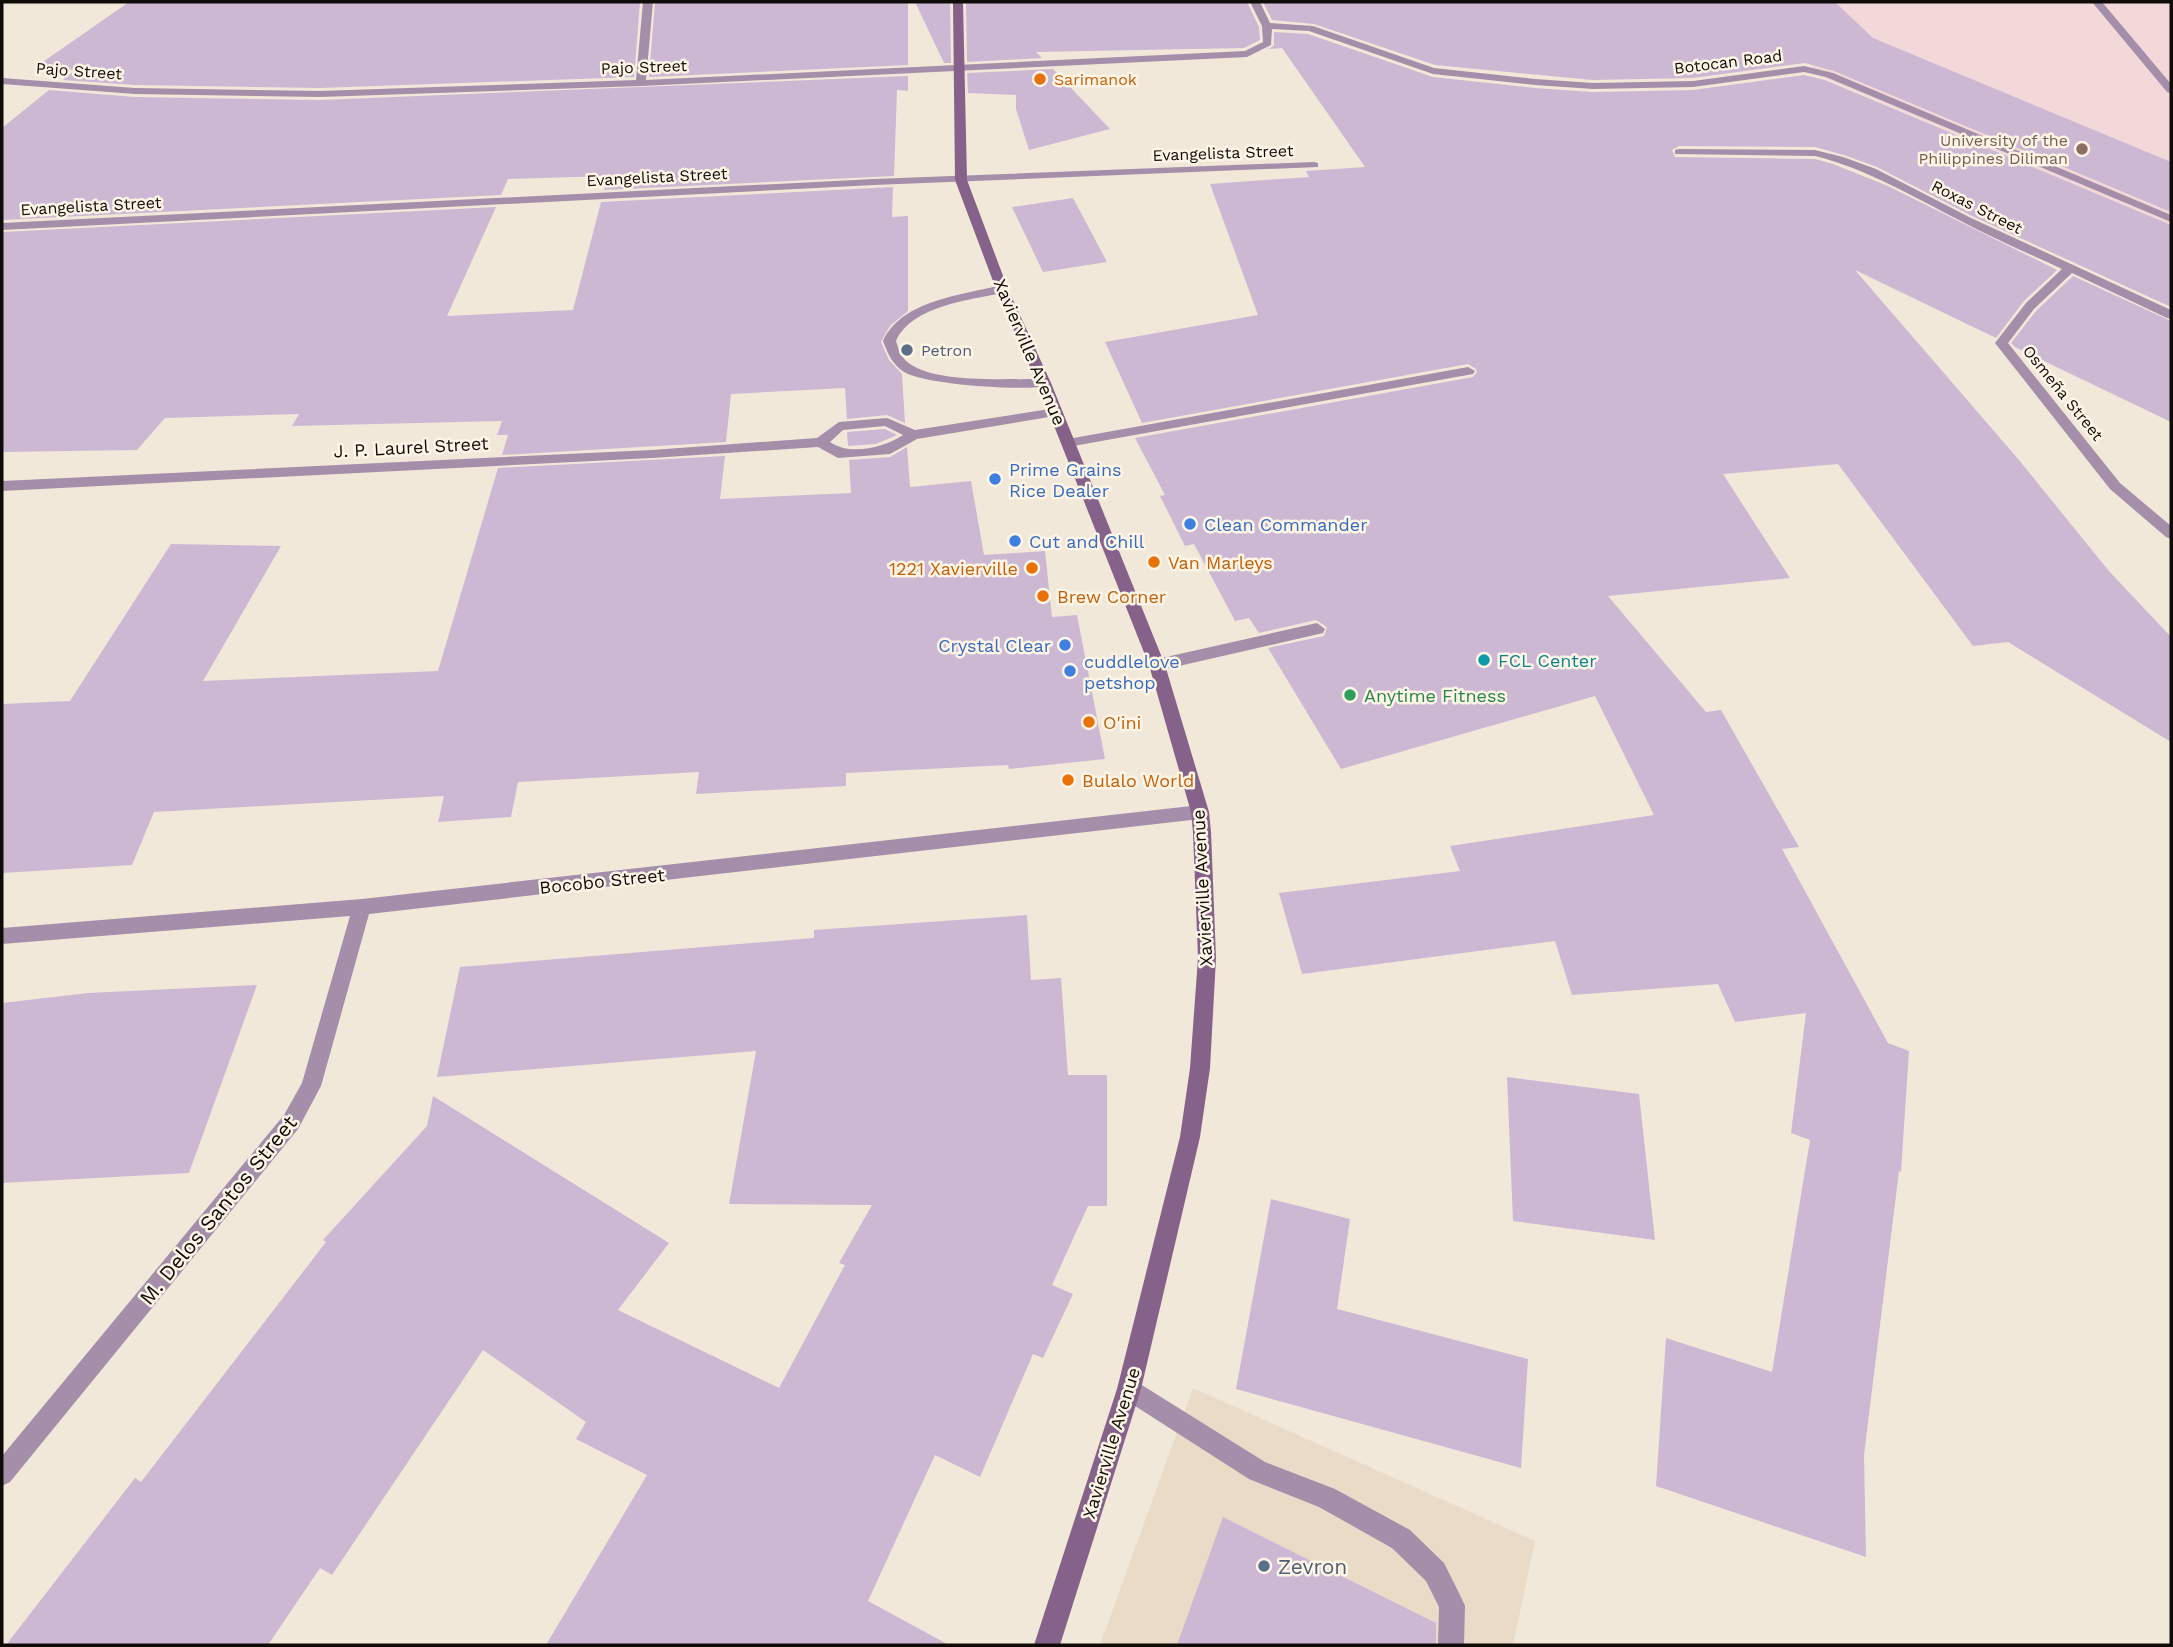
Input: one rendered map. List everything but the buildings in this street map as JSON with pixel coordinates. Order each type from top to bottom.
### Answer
[{"type":"main road","name":"Xavierville Avenue","points":[[958,2],[961,180],[1002,289],[1056,412],[1157,665],[1200,812],[1207,958],[1200,1068],[1190,1137],[1129,1389],[1053,1643]]},
{"type":"street","points":[[641,83],[648,2]]},
{"type":"street","points":[[1255,2],[1267,26]]},
{"type":"street","points":[[2097,2],[2171,90]]},
{"type":"street","name":"Pajo Street","points":[[2,81],[135,91],[320,94],[641,83],[1247,54],[1268,43],[1267,26]]},
{"type":"street","name":"Botocan Road","points":[[1267,26],[1310,28],[1433,71],[1535,82],[1593,86],[1693,84],[1804,69],[1829,75],[2171,219]]},
{"type":"street","name":"Roxas Street","points":[[1679,152],[1815,153],[1839,159],[1872,170],[1967,220],[2171,315]]},
{"type":"street","name":"Evangelista Street","points":[[2,227],[874,182],[1314,165]]},
{"type":"street","name":"Osmeña Street","points":[[2069,269],[2029,306],[2001,343],[2115,486],[2171,534]]},
{"type":"street","points":[[1002,289],[922,310],[906,318],[895,329],[890,340],[892,352],[901,364],[916,373],[936,378],[1044,383]]},
{"type":"street","points":[[1068,443],[1468,371]]},
{"type":"street","name":"J. P. Laurel Street","points":[[821,442],[838,454],[890,450],[914,435],[1056,412]]},
{"type":"street","name":"J. P. Laurel Street","points":[[2,486],[652,454],[821,442],[839,426],[887,422],[914,435]]},
{"type":"street","points":[[1157,665],[1317,628]]},
{"type":"street","name":"Bocobo Street","points":[[2,936],[362,907],[1200,812]]},
{"type":"street","name":"M. Delos Santos Street","points":[[2,1474],[292,1122],[311,1086],[362,907]]},
{"type":"street","points":[[1129,1389],[1257,1471],[1326,1498],[1401,1539],[1435,1572],[1452,1606],[1451,1645]]},
{"type":"shaded area","name":"University of the Philippines Diliman","points":[[1806,2],[2171,2],[2171,226],[1812,73]]},
{"type":"shaded area","points":[[1193,1388],[1535,1541],[1513,1645],[1100,1645]]},
{"type":"place","name":"Sarimanok","points":[[1040,79]]},
{"type":"place","name":"University of the Philippines Diliman","points":[[2082,149]]},
{"type":"place","name":"Petron","points":[[907,350]]},
{"type":"place","name":"Prime Grains Rice Dealer","points":[[995,479]]},
{"type":"place","name":"Clean Commander","points":[[1190,524]]},
{"type":"place","name":"Cut and Chill","points":[[1015,541]]},
{"type":"place","name":"Van Marleys","points":[[1154,562]]},
{"type":"place","name":"1221 Xavierville","points":[[1032,568]]},
{"type":"place","name":"Brew Corner","points":[[1043,596]]},
{"type":"place","name":"Crystal Clear","points":[[1065,645]]},
{"type":"place","name":"FCL Center","points":[[1484,660]]},
{"type":"place","name":"cuddlelove petshop","points":[[1070,671]]},
{"type":"place","name":"Anytime Fitness","points":[[1350,695]]},
{"type":"place","name":"O'ini","points":[[1089,722]]},
{"type":"place","name":"Bulalo World","points":[[1068,780]]},
{"type":"place","name":"Zevron","points":[[1264,1566]]}]
